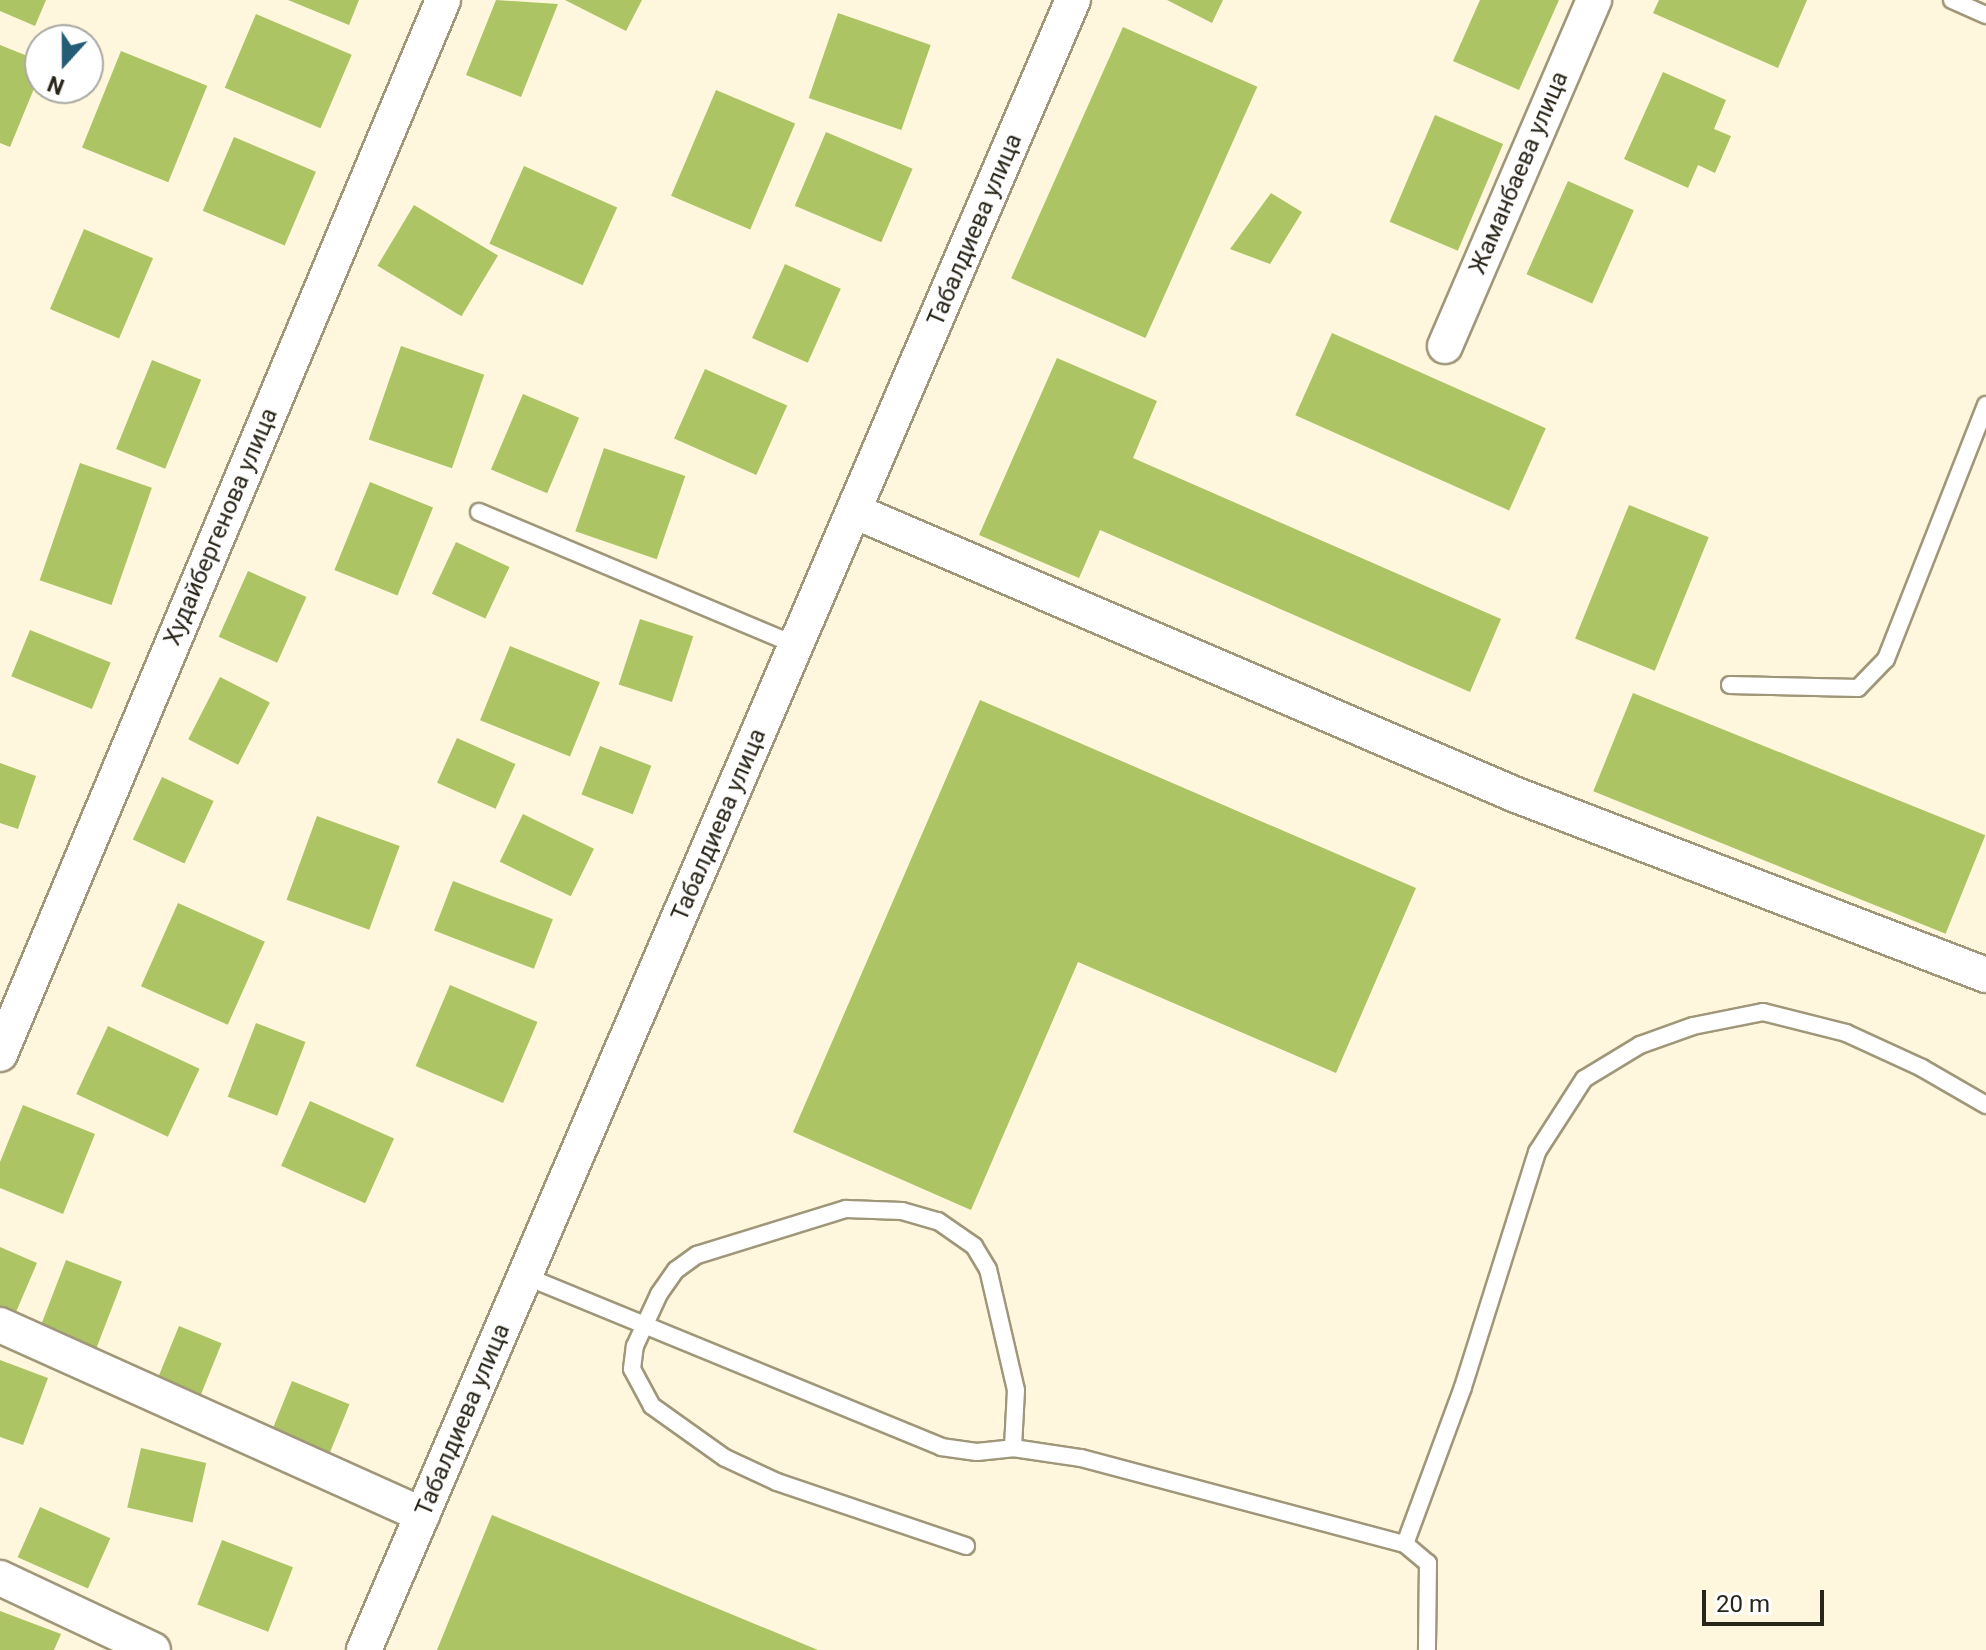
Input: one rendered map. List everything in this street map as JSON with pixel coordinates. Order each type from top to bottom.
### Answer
[{"type":"street","name":"Худайбергенова улица","points":[[0,1054],[443,0]]},
{"type":"street","name":"Табалдиева улица","points":[[364,1650],[1073,0]]},
{"type":"street","name":"Жаманбаева улица","points":[[1445,346],[1594,0]]},
{"type":"street","points":[[854,511],[1516,795],[1986,975]]},
{"type":"street","points":[[0,1325],[422,1515]]},
{"type":"street","points":[[0,1578],[153,1650]]},
{"type":"lane","points":[[1952,0],[1986,15]]},
{"type":"lane","points":[[1730,685],[1858,688],[1886,659],[1986,405]]},
{"type":"lane","points":[[479,512],[796,645]]},
{"type":"lane","points":[[1405,1544],[1463,1387],[1537,1152],[1584,1079],[1640,1045],[1693,1026],[1763,1012],[1846,1033],[1922,1068],[1986,1105]]},
{"type":"lane","points":[[966,1546],[777,1482],[725,1458],[644,1398],[632,1369],[644,1326],[676,1270],[697,1255],[846,1209],[902,1211],[938,1221],[974,1246],[988,1269],[1016,1390],[1013,1448]]},
{"type":"lane","points":[[525,1276],[941,1447],[977,1452],[1013,1448],[1161,1477],[1405,1544],[1428,1563],[1427,1650]]},
{"type":"building","points":[[0,0],[46,0],[36,24],[0,11]]},
{"type":"building","points":[[288,0],[359,0],[349,25]]},
{"type":"building","points":[[496,0],[558,4],[521,97],[466,75]]},
{"type":"building","points":[[565,0],[642,0],[626,31]]},
{"type":"building","points":[[1167,0],[1223,0],[1212,23]]},
{"type":"building","points":[[1480,0],[1559,0],[1519,90],[1453,61]]},
{"type":"building","points":[[1659,0],[1807,0],[1778,68],[1653,13]]},
{"type":"building","points":[[838,13],[931,45],[901,130],[809,98]]},
{"type":"building","points":[[256,14],[352,55],[320,128],[225,88]]},
{"type":"building","points":[[1123,27],[1257,87],[1145,338],[1011,278]]},
{"type":"building","points":[[0,45],[24,55],[24,104],[28,104],[10,147],[0,143]]},
{"type":"building","points":[[121,51],[207,86],[168,182],[82,147],[100,104],[104,104],[104,93]]},
{"type":"building","points":[[1663,72],[1726,100],[1714,129],[1731,136],[1715,173],[1698,165],[1688,188],[1624,159]]},
{"type":"building","points":[[716,90],[795,124],[750,229],[671,196]]},
{"type":"building","points":[[1435,115],[1503,144],[1458,251],[1390,222]]},
{"type":"building","points":[[826,132],[913,169],[881,242],[795,206]]},
{"type":"building","points":[[234,137],[316,172],[285,245],[203,211]]},
{"type":"building","points":[[524,166],[617,207],[583,285],[489,244]]},
{"type":"building","points":[[1568,181],[1634,210],[1592,303],[1527,274]]},
{"type":"building","points":[[1271,193],[1302,212],[1270,264],[1230,249]]},
{"type":"building","points":[[414,205],[498,255],[461,316],[377,266]]},
{"type":"building","points":[[84,229],[153,258],[119,338],[50,309]]},
{"type":"building","points":[[785,264],[841,289],[808,363],[752,338]]},
{"type":"building","points":[[1332,333],[1546,428],[1509,510],[1295,415]]},
{"type":"building","points":[[401,346],[484,375],[452,468],[369,440]]},
{"type":"building","points":[[1057,358],[1157,401],[1133,458],[1501,619],[1470,692],[1100,530],[1079,578],[979,535]]},
{"type":"building","points":[[152,360],[201,380],[165,469],[116,449]]},
{"type":"building","points":[[705,369],[787,406],[756,475],[674,438]]},
{"type":"building","points":[[523,394],[579,418],[547,493],[491,469]]},
{"type":"building","points":[[604,448],[685,476],[657,559],[575,531]]},
{"type":"building","points":[[80,463],[152,488],[111,605],[40,580]]},
{"type":"building","points":[[370,482],[433,507],[397,596],[334,570]]},
{"type":"building","points":[[1629,505],[1709,537],[1655,671],[1575,639]]},
{"type":"building","points":[[456,542],[509,567],[485,619],[432,594]]},
{"type":"building","points":[[248,571],[306,597],[277,663],[219,637]]},
{"type":"building","points":[[640,619],[693,636],[672,702],[619,685]]},
{"type":"building","points":[[30,630],[111,663],[92,709],[11,676]]},
{"type":"building","points":[[510,646],[600,682],[570,757],[480,720]]},
{"type":"building","points":[[220,677],[270,702],[238,765],[188,739]]},
{"type":"building","points":[[1633,693],[1985,835],[1946,934],[1593,791]]},
{"type":"building","points":[[980,700],[1416,888],[1336,1073],[1078,962],[971,1210],[793,1132]]},
{"type":"building","points":[[457,738],[515,764],[496,809],[437,783]]},
{"type":"building","points":[[600,746],[651,766],[633,814],[581,795]]},
{"type":"building","points":[[0,763],[36,776],[18,829],[0,823]]},
{"type":"building","points":[[162,777],[214,801],[184,864],[133,840]]},
{"type":"building","points":[[523,814],[594,849],[571,896],[500,862]]},
{"type":"building","points":[[317,816],[400,846],[369,930],[287,900]]},
{"type":"building","points":[[453,881],[553,919],[534,969],[434,930]]},
{"type":"building","points":[[178,903],[265,942],[228,1025],[141,986]]},
{"type":"building","points":[[450,985],[537,1022],[503,1103],[416,1066]]},
{"type":"building","points":[[256,1023],[305,1042],[277,1116],[228,1097]]},
{"type":"building","points":[[108,1026],[200,1069],[168,1137],[76,1094]]},
{"type":"building","points":[[310,1101],[394,1138],[365,1203],[281,1166]]},
{"type":"building","points":[[23,1105],[95,1134],[63,1214],[0,1188],[0,1162]]},
{"type":"building","points":[[0,1247],[37,1263],[13,1319],[0,1314]]},
{"type":"building","points":[[66,1260],[122,1282],[96,1349],[40,1327]]},
{"type":"building","points":[[179,1326],[222,1343],[200,1396],[158,1379]]},
{"type":"building","points":[[0,1360],[48,1378],[23,1445],[0,1437]]},
{"type":"building","points":[[292,1381],[349,1404],[328,1457],[271,1434]]},
{"type":"building","points":[[141,1448],[206,1463],[193,1523],[127,1507]]},
{"type":"building","points":[[40,1507],[110,1538],[88,1589],[18,1557]]},
{"type":"building","points":[[492,1515],[818,1650],[437,1650]]},
{"type":"building","points":[[222,1540],[293,1567],[268,1632],[197,1604]]},
{"type":"building","points":[[0,1611],[61,1634],[54,1650],[0,1650]]}]
